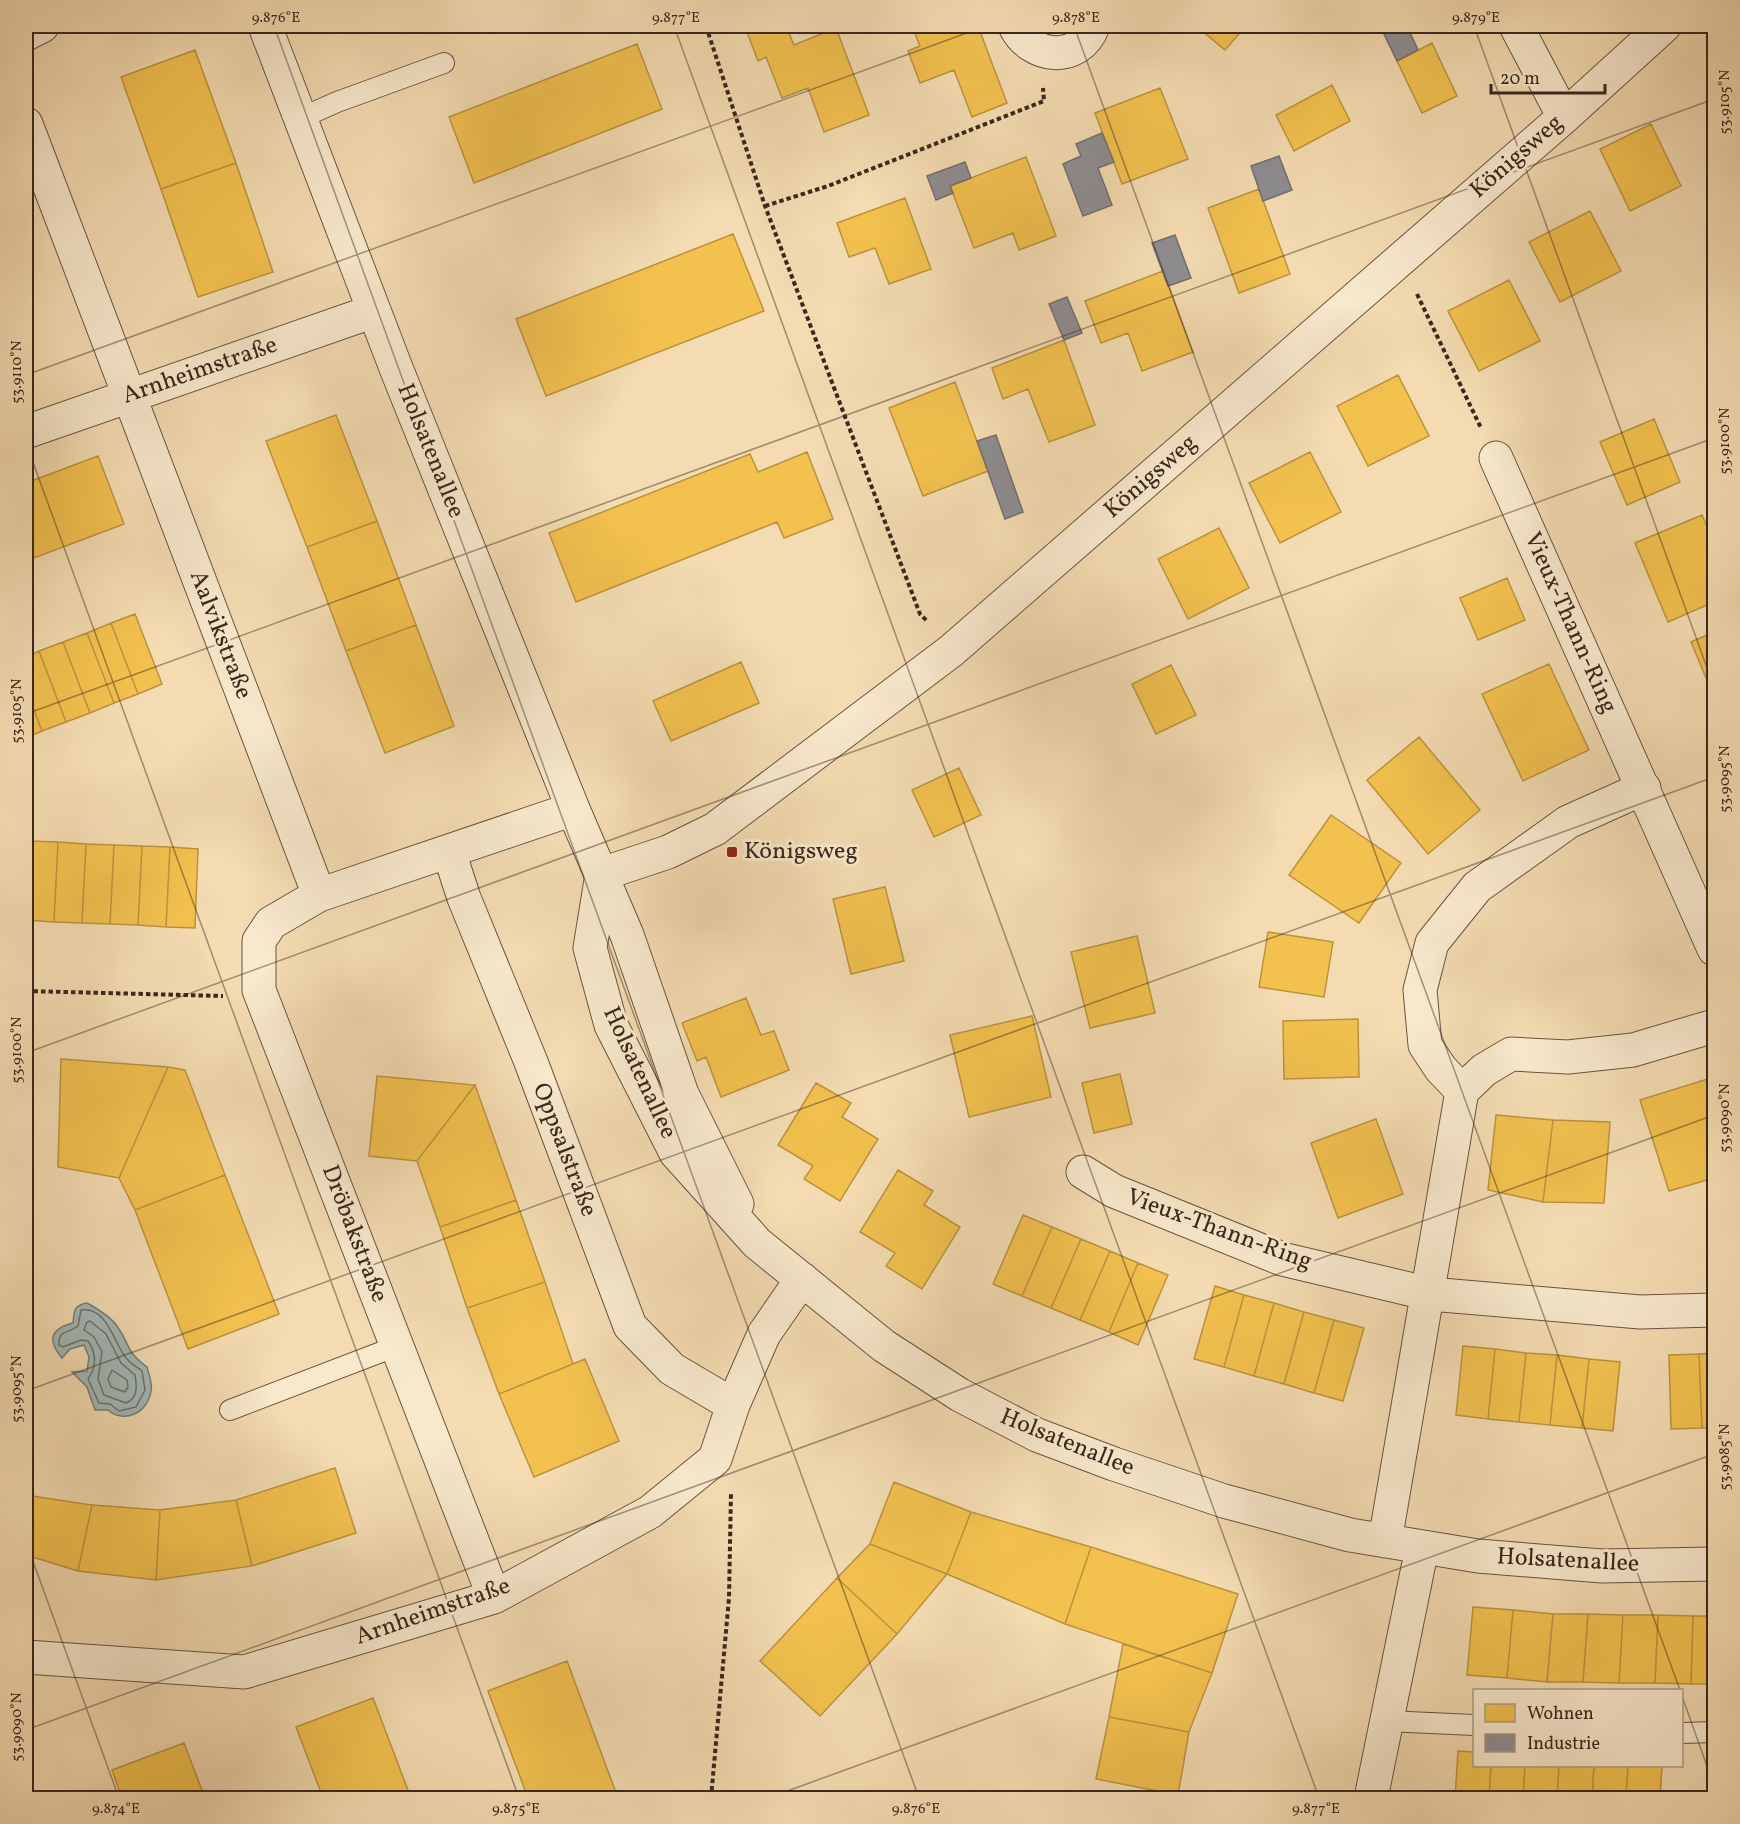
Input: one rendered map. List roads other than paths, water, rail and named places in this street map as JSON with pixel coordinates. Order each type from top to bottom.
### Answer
[{"type":"street","points":[[26,33],[42,26]]},
{"type":"street","name":"Holsatenallee","points":[[265,26],[374,310],[573,809],[627,935],[682,1094],[757,1243]]},
{"type":"street","points":[[1015,26],[1024,40],[1040,51],[1054,54],[1068,51],[1081,44],[1093,26]]},
{"type":"street","points":[[1516,26],[1564,117]]},
{"type":"street","name":"Königsweg","points":[[602,874],[668,852],[715,829],[951,651],[1564,117],[1664,26]]},
{"type":"street","name":"Aalvikstraße","points":[[26,124],[319,896]]},
{"type":"street","name":"Arnheimstraße","points":[[26,432],[374,310]]},
{"type":"street","name":"Vieux-Thann-Ring","points":[[1496,458],[1714,949]]},
{"type":"street","points":[[1462,1090],[1441,1069],[1425,1045],[1420,990],[1432,942],[1477,887],[1568,822],[1644,788]]},
{"type":"street","points":[[319,896],[573,809]]},
{"type":"street","name":"Oppsalstraße","points":[[449,852],[464,898],[531,1062],[630,1326],[672,1369],[734,1405]]},
{"type":"street","name":"Holsatenallee","points":[[602,874],[590,948],[611,1025],[676,1153],[757,1243],[884,1346],[960,1395],[1037,1435],[1224,1501],[1350,1535],[1478,1556],[1602,1566],[1714,1564]]},
{"type":"street","name":"Dröbakstraße","points":[[319,896],[271,923],[259,941],[259,990],[494,1597]]},
{"type":"street","points":[[1385,1541],[1430,1294],[1462,1090],[1484,1070],[1511,1054],[1568,1057],[1633,1050],[1714,1026]]},
{"type":"street","name":"Vieux-Thann-Ring","points":[[1083,1172],[1114,1191],[1282,1259],[1430,1294]]},
{"type":"street","name":"Arnheimstraße","points":[[26,1657],[244,1672],[494,1597],[650,1512],[715,1460],[734,1405],[764,1334],[802,1280]]},
{"type":"street","points":[[1430,1294],[1640,1312],[1714,1310]]},
{"type":"street","points":[[1371,1798],[1422,1548]]},
{"type":"lane","points":[[301,118],[337,102],[444,63]]},
{"type":"lane","points":[[230,1410],[397,1346]]},
{"type":"lane","points":[[1386,1721],[1473,1725]]},
{"type":"lane","points":[[1683,1733],[1714,1732]]},
{"type":"water","points":[[87,1303],[114,1322],[131,1352],[147,1367],[152,1386],[149,1399],[134,1414],[121,1416],[108,1410],[95,1410],[87,1387],[72,1372],[87,1371],[89,1357],[84,1345],[70,1349],[62,1358],[54,1346],[55,1332],[73,1323],[76,1309],[79,1305]]},
{"type":"place","name":"Königsweg","points":[[732,852]]}]
